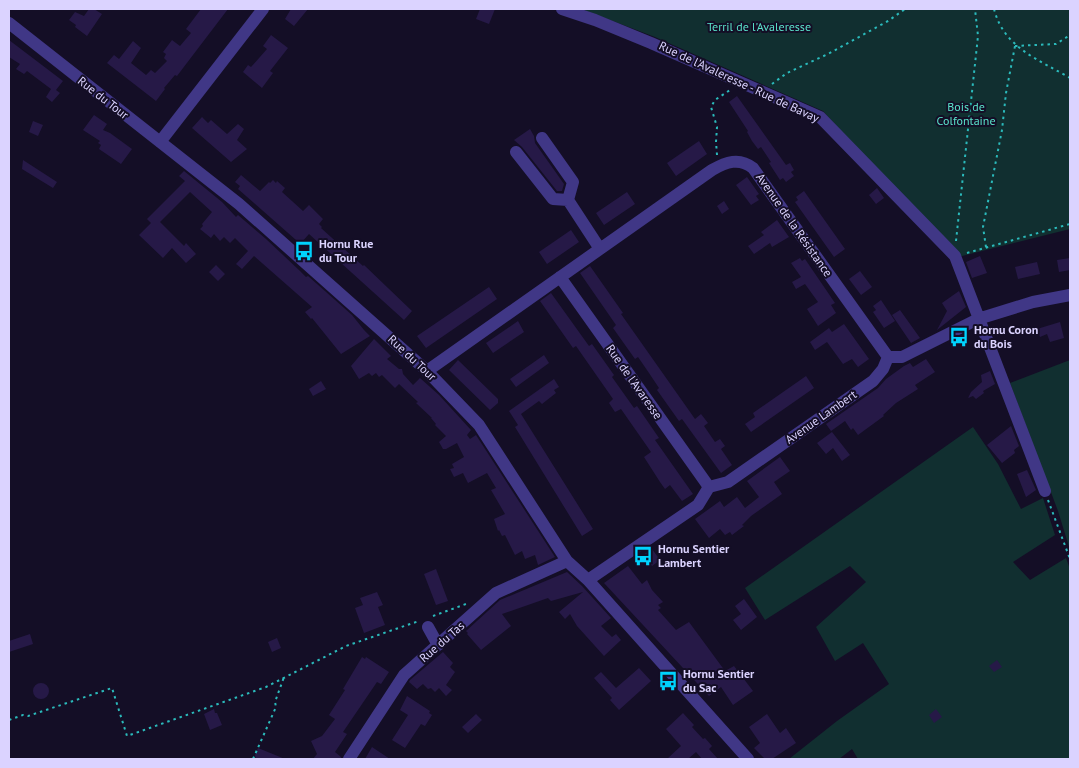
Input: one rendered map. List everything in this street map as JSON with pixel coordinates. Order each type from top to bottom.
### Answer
[{"type":"street","points":[[160,142],[263,9]]},
{"type":"street","name":"Rue de l'Avaleresse - Rue de Bavay","points":[[562,9],[651,42],[820,117],[955,256]]},
{"type":"street","name":"Rue du Tour","points":[[9,23],[240,204],[427,371],[479,425],[567,561],[588,580],[748,759]]},
{"type":"street","points":[[542,138],[574,182],[568,200]]},
{"type":"street","points":[[516,152],[553,199],[568,200]]},
{"type":"street","name":"Avenue de la Résistance","points":[[724,163],[746,162],[753,168],[888,357]]},
{"type":"street","points":[[427,371],[724,163]]},
{"type":"street","points":[[568,200],[600,249]]},
{"type":"street","points":[[955,256],[1045,491]]},
{"type":"street","name":"Rue de l'Avaresse","points":[[560,277],[709,487]]},
{"type":"street","points":[[888,357],[902,357],[978,319],[1033,302],[1070,295]]},
{"type":"street","name":"Avenue Lambert","points":[[709,487],[728,482],[873,381],[883,369],[888,357]]},
{"type":"street","points":[[588,580],[698,505],[709,487]]},
{"type":"street","name":"Rue du Tas","points":[[349,759],[404,675],[496,593],[567,561]]},
{"type":"street","points":[[426,621],[438,645]]},
{"type":"path","points":[[758,90],[770,86],[787,73],[828,54],[888,21],[905,9]]},
{"type":"path","points":[[975,9],[978,36],[955,256],[1070,224]]},
{"type":"path","points":[[994,9],[1002,28],[1015,46],[1070,78]]},
{"type":"path","points":[[1015,46],[1056,44],[1070,35]]},
{"type":"path","points":[[986,248],[982,227],[1001,139],[1006,93],[1015,46]]},
{"type":"path","points":[[724,163],[717,154],[717,127],[711,107],[715,100],[739,82]]},
{"type":"path","points":[[1045,491],[1070,559]]},
{"type":"path","points":[[9,720],[23,715],[28,716],[112,688],[127,736],[266,687],[346,646],[426,621],[468,604]]},
{"type":"path","points":[[253,759],[276,707],[275,702],[284,677]]},
{"type":"green space","name":"Bois de Colfontaine","points":[[581,9],[1070,9],[1070,229],[954,258],[823,111],[655,37]]},
{"type":"green space","points":[[1070,360],[1070,550],[1058,511],[1010,383]]},
{"type":"green space","points":[[973,427],[998,464],[1021,509],[1043,498],[1055,535],[1013,562],[1030,580],[1066,558],[1070,569],[1070,759],[858,759],[852,749],[839,759],[789,759],[837,721],[889,684],[863,643],[835,661],[816,627],[866,582],[850,566],[765,620],[745,588]]},
{"type":"building","points":[[89,9],[94,9],[102,14],[87,36],[69,20],[75,12],[84,16]]},
{"type":"building","points":[[201,9],[228,9],[177,76],[175,75],[164,88],[156,101],[107,63],[114,55],[119,59],[133,41],[141,48],[131,63],[146,75],[151,70],[155,73],[167,61],[164,58],[166,54],[163,52],[172,40],[180,46],[191,33],[186,29]]},
{"type":"building","points":[[291,9],[308,9],[294,26],[285,19]]},
{"type":"building","points":[[480,9],[495,9],[489,24],[476,19]]},
{"type":"building","points":[[271,35],[288,48],[270,71],[273,73],[262,88],[243,72],[248,65],[251,67],[267,49],[263,46]]},
{"type":"building","points":[[9,40],[63,81],[56,90],[60,93],[52,102],[46,97],[51,89],[27,71],[24,74],[16,69],[20,64],[9,57]]},
{"type":"building","points":[[737,96],[786,165],[790,163],[794,170],[791,172],[794,176],[786,182],[783,178],[780,180],[761,147],[758,149],[752,141],[748,131],[729,102]]},
{"type":"building","points":[[94,115],[107,124],[103,130],[132,149],[121,164],[99,149],[101,145],[98,143],[100,141],[83,130]]},
{"type":"building","points":[[202,117],[208,123],[211,120],[227,134],[238,124],[244,129],[237,140],[247,149],[231,162],[192,128]]},
{"type":"building","points":[[33,121],[43,125],[38,136],[29,132]]},
{"type":"building","points":[[530,129],[535,143],[564,184],[562,191],[557,191],[522,147],[514,140]]},
{"type":"building","points":[[699,141],[707,154],[676,176],[667,163]]},
{"type":"building","points":[[23,160],[57,182],[53,188],[22,169]]},
{"type":"building","points":[[184,171],[222,202],[236,217],[238,215],[266,239],[306,277],[308,276],[352,315],[370,336],[341,354],[305,312],[312,307],[254,256],[242,269],[236,264],[248,251],[235,238],[230,243],[224,237],[220,241],[214,234],[211,238],[200,229],[212,212],[190,192],[160,222],[184,246],[186,243],[196,254],[186,263],[172,248],[163,258],[139,235],[151,223],[147,219],[185,181],[179,176]]},
{"type":"building","points":[[241,175],[260,191],[269,182],[273,180],[276,183],[277,181],[285,188],[282,192],[303,211],[309,205],[323,219],[319,224],[321,228],[364,265],[412,311],[404,320],[309,234],[301,243],[296,240],[238,189],[240,186],[235,182]]},
{"type":"building","points":[[747,177],[759,194],[756,196],[759,200],[751,205],[736,185]]},
{"type":"building","points":[[877,188],[884,198],[876,204],[869,195]]},
{"type":"building","points":[[804,191],[845,249],[834,257],[795,202],[798,200],[796,197]]},
{"type":"building","points":[[627,192],[635,204],[604,225],[596,213]]},
{"type":"building","points":[[724,201],[729,209],[722,214],[717,206]]},
{"type":"building","points":[[777,220],[789,237],[772,247],[770,243],[754,254],[748,246],[764,235],[761,232]]},
{"type":"building","points":[[571,230],[579,242],[547,264],[539,252]]},
{"type":"building","points":[[980,256],[987,273],[972,278],[966,262]]},
{"type":"building","points":[[800,258],[802,261],[805,259],[835,303],[831,305],[836,313],[818,326],[807,309],[818,302],[805,284],[796,289],[792,282],[801,277],[791,263]]},
{"type":"building","points":[[1070,258],[1070,270],[1059,272],[1057,260]]},
{"type":"building","points":[[1037,262],[1040,274],[1018,279],[1015,267]]},
{"type":"building","points":[[216,265],[225,274],[218,281],[209,272]]},
{"type":"building","points":[[590,266],[623,313],[621,314],[695,419],[701,414],[708,423],[704,426],[715,442],[720,439],[725,446],[721,449],[732,465],[721,473],[682,419],[679,421],[657,390],[659,388],[638,357],[635,359],[613,328],[616,325],[580,273]]},
{"type":"building","points":[[860,271],[872,287],[861,295],[849,279]]},
{"type":"building","points":[[489,287],[497,299],[426,348],[417,336]]},
{"type":"building","points":[[959,291],[966,307],[937,330],[947,311],[942,303]]},
{"type":"building","points":[[551,293],[589,346],[592,344],[634,408],[637,406],[659,438],[655,440],[693,494],[682,501],[670,485],[665,489],[660,482],[644,457],[651,452],[621,409],[615,412],[609,403],[613,399],[576,346],[573,348],[540,301]]},
{"type":"building","points":[[881,300],[895,321],[884,328],[873,312],[876,310],[873,306]]},
{"type":"building","points":[[900,310],[920,338],[911,343],[892,315]]},
{"type":"building","points":[[518,321],[524,332],[493,353],[486,343]]},
{"type":"building","points":[[1060,322],[1064,338],[1050,342],[1047,334],[1040,337],[1037,329]]},
{"type":"building","points":[[844,324],[869,359],[858,367],[852,359],[843,364],[827,342],[815,350],[810,342],[829,328],[832,332]]},
{"type":"building","points":[[374,339],[391,356],[387,359],[399,369],[402,369],[403,374],[413,385],[420,378],[439,395],[471,430],[467,435],[470,439],[476,435],[555,557],[538,565],[535,555],[525,559],[522,551],[515,555],[505,535],[502,536],[498,531],[494,519],[505,514],[491,490],[496,488],[487,473],[468,483],[463,473],[454,477],[450,469],[454,468],[452,464],[464,457],[457,443],[443,449],[439,442],[446,436],[435,425],[432,418],[416,403],[418,402],[399,384],[395,388],[382,375],[379,377],[376,373],[372,376],[369,373],[359,379],[351,366]]},
{"type":"building","points":[[544,355],[549,363],[516,387],[510,379]]},
{"type":"building","points":[[926,359],[935,372],[915,385],[918,389],[896,403],[884,416],[858,435],[853,428],[851,430],[845,421],[831,431],[826,424],[878,388],[886,379],[904,366],[910,363],[913,367]]},
{"type":"building","points":[[458,360],[498,399],[498,403],[490,410],[449,370]]},
{"type":"building","points":[[990,371],[995,384],[983,391],[984,393],[976,399],[973,396],[968,398],[971,392],[982,382],[981,375]]},
{"type":"building","points":[[806,376],[814,388],[751,432],[745,424],[755,417],[753,413]]},
{"type":"building","points":[[554,379],[559,387],[554,390],[556,393],[542,404],[539,401],[521,414],[593,529],[582,536],[515,427],[518,425],[509,411]]},
{"type":"building","points":[[321,381],[326,389],[313,396],[309,389]]},
{"type":"building","points":[[1011,426],[1019,446],[1014,450],[1015,453],[1002,463],[987,445]]},
{"type":"building","points":[[832,432],[850,455],[842,461],[833,448],[826,454],[817,443]]},
{"type":"building","points":[[780,457],[790,471],[774,482],[782,494],[751,516],[742,525],[744,526],[732,535],[730,532],[725,535],[720,529],[709,538],[695,519],[720,501],[724,507],[737,497],[745,508],[759,497],[747,481]]},
{"type":"building","points":[[1027,470],[1036,490],[1026,497],[1017,474]]},
{"type":"building","points":[[652,549],[660,560],[652,566],[643,555]]},
{"type":"building","points":[[628,566],[642,584],[647,580],[652,590],[663,602],[658,605],[661,608],[658,610],[676,630],[689,622],[725,671],[734,666],[753,691],[733,705],[721,687],[709,696],[604,583]]},
{"type":"building","points":[[436,569],[448,601],[436,605],[424,574]]},
{"type":"building","points":[[567,572],[611,618],[601,626],[612,637],[616,634],[621,640],[604,656],[577,626],[570,614],[565,619],[559,612],[583,592],[551,601],[548,598],[502,614],[511,626],[481,650],[467,634],[466,631],[500,600]]},
{"type":"building","points":[[377,592],[383,605],[378,607],[385,625],[364,633],[355,608],[363,605],[360,598]]},
{"type":"building","points":[[744,599],[757,617],[741,630],[733,620],[741,614],[735,606]]},
{"type":"building","points":[[30,634],[33,644],[9,652],[9,641]]},
{"type":"building","points":[[277,638],[281,648],[272,652],[268,642]]},
{"type":"building","points":[[443,652],[453,663],[450,667],[455,672],[446,685],[452,690],[446,696],[439,688],[435,692],[423,684],[417,689],[409,682],[410,680]]},
{"type":"building","points":[[362,657],[365,659],[366,657],[389,672],[381,684],[377,682],[343,732],[347,734],[335,752],[341,759],[313,759],[317,754],[311,741],[322,736],[335,719],[329,715],[345,690],[343,689]]},
{"type":"building","points":[[997,660],[1002,667],[994,672],[989,666]]},
{"type":"building","points":[[639,668],[651,681],[619,710],[610,700],[612,698],[594,678],[601,672],[616,688]]},
{"type":"building","points":[[38,683],[44,683],[49,688],[47,697],[38,699],[33,694],[33,688]]},
{"type":"building","points":[[407,696],[430,711],[429,713],[432,715],[425,726],[421,724],[405,748],[392,740],[408,715],[400,710]]},
{"type":"building","points":[[214,709],[222,725],[210,730],[204,714]]},
{"type":"building","points":[[936,709],[942,717],[934,723],[929,715]]},
{"type":"building","points":[[683,713],[694,725],[692,727],[712,746],[709,749],[718,759],[702,759],[696,752],[688,759],[667,759],[681,746],[666,729]]},
{"type":"building","points":[[476,714],[482,720],[468,733],[462,727]]},
{"type":"building","points":[[767,714],[780,733],[786,728],[796,743],[772,759],[765,759],[754,748],[760,743],[749,727]]},
{"type":"building","points":[[372,747],[390,759],[365,759]]},
{"type":"building","points":[[258,748],[285,759],[256,759],[255,755]]},
{"type":"place","name":"Hornu Rue du Tour","points":[[304,251]]},
{"type":"place","name":"Hornu Coron du Bois","points":[[959,337]]},
{"type":"place","name":"Hornu Sentier Lambert","points":[[643,556]]},
{"type":"place","name":"Hornu Sentier du Sac","points":[[668,681]]},
{"type":"park label","name":"Terril de l'Avaleresse","points":[[759,27]]}]
